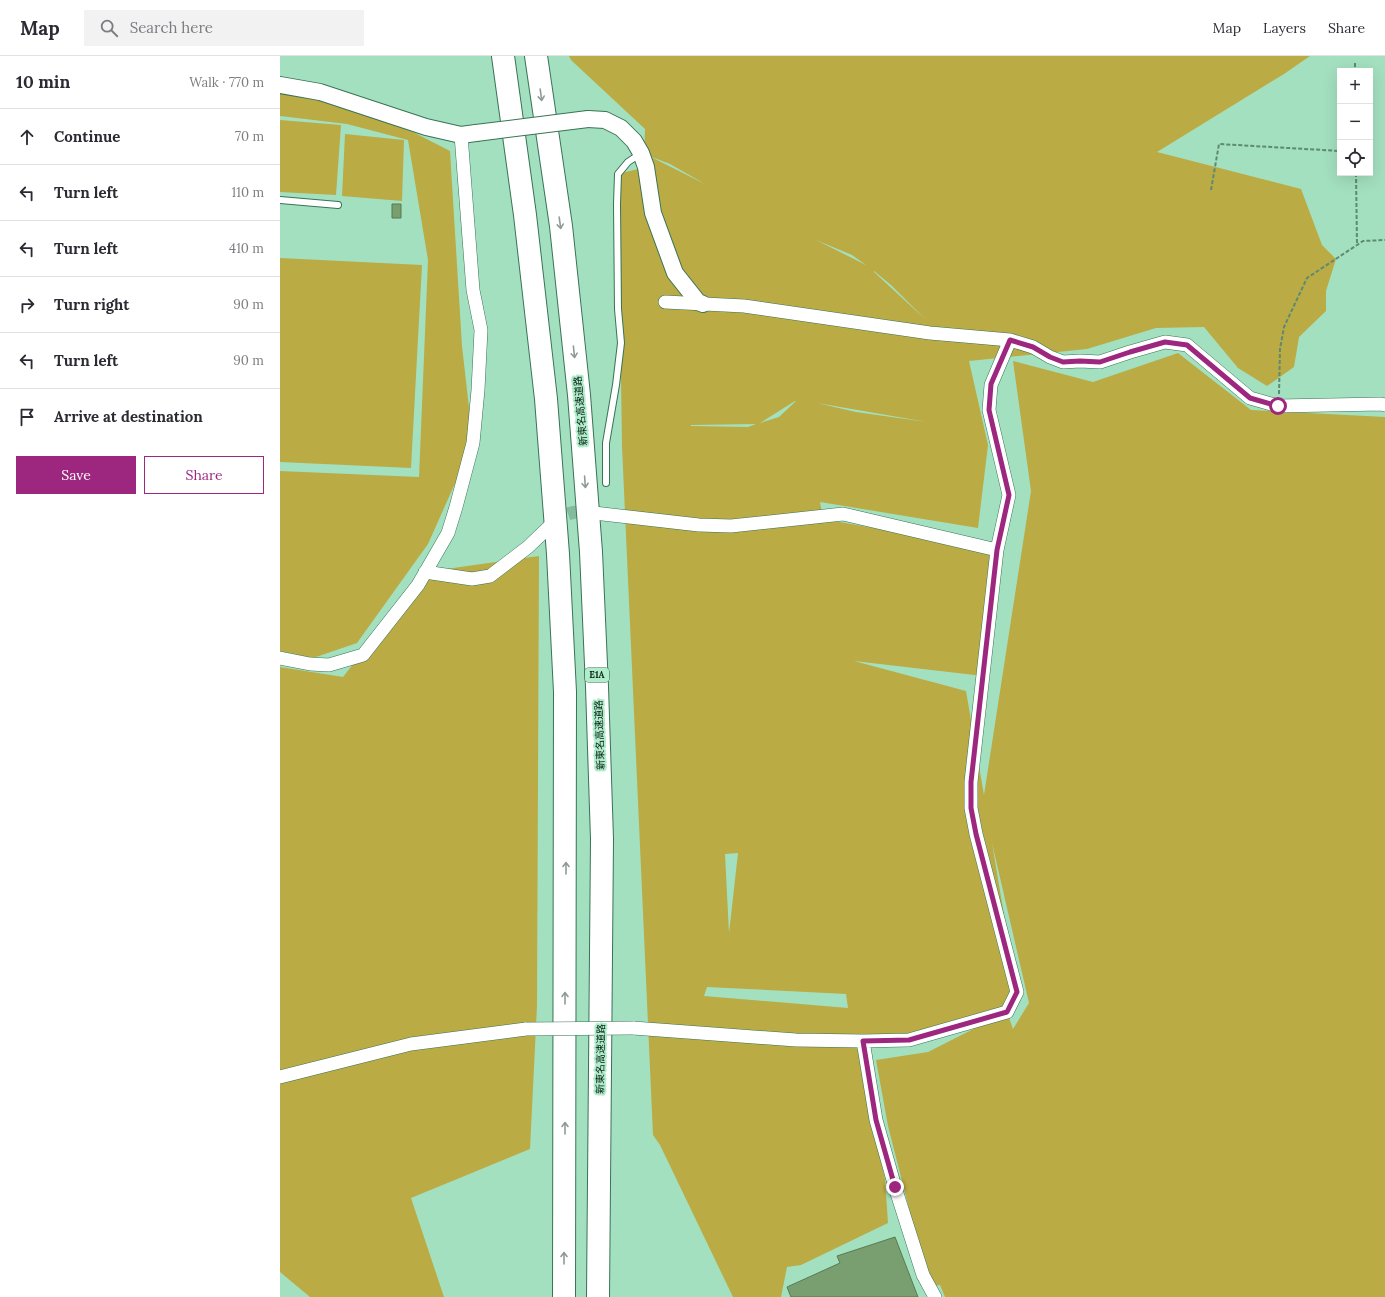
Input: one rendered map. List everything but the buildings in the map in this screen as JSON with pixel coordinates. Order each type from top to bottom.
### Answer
[{"type":"highway","points":[[503,56],[525,215],[546,399],[558,554],[565,692],[564,1297]]},
{"type":"highway","name":"新東名高速道路","points":[[536,56],[560,226],[579,395],[591,552],[602,839],[598,1297]]},
{"type":"street","points":[[280,85],[320,92],[426,126],[468,134],[588,119],[605,120],[621,128],[634,141],[641,153],[646,167],[653,213],[675,272],[698,302],[703,304]]},
{"type":"street","points":[[280,658],[310,664],[329,665],[363,655],[418,585],[448,533],[473,443],[478,390],[480,330],[473,290],[468,134]]},
{"type":"street","points":[[665,302],[744,306],[930,333],[1010,340],[1033,347],[1050,357],[1063,362],[1100,362],[1165,342],[1187,345],[1250,398],[1278,406],[1385,405]]},
{"type":"street","points":[[280,1077],[411,1044],[526,1029],[633,1028],[796,1040],[909,1040],[1007,1012],[1017,992],[998,923],[971,808],[971,782],[997,550],[1009,495],[989,410],[991,384],[1010,340]]},
{"type":"street","points":[[594,513],[699,525],[731,526],[843,514],[997,550]]},
{"type":"street","points":[[425,572],[472,579],[490,576],[528,547],[550,525]]},
{"type":"street","points":[[863,1041],[876,1120],[895,1187],[923,1275],[935,1297]]},
{"type":"lane","points":[[606,483],[606,443],[616,386],[621,342],[618,309],[618,174],[628,162],[641,153]]},
{"type":"lane","points":[[280,200],[338,205]]},
{"type":"path","points":[[1211,190],[1220,144],[1337,151]]},
{"type":"path","points":[[1356,176],[1357,245]]},
{"type":"path","points":[[1278,406],[1280,350],[1284,327],[1307,278],[1363,241],[1385,240]]},
{"type":"shaded area","points":[[569,56],[1310,56],[1284,74],[1157,152],[1301,189],[1322,245],[1336,259],[1326,291],[1326,311],[1299,337],[1294,367],[1267,386],[1238,368],[1204,327],[1156,328],[1087,349],[969,361],[988,445],[978,528],[820,502],[823,519],[997,550],[983,676],[854,661],[966,691],[984,795],[1031,491],[1013,361],[1093,382],[1178,353],[1251,410],[1385,417],[1385,1297],[945,1297],[940,1285],[929,1287],[888,1126],[876,1060],[928,1052],[1007,1012],[1013,1029],[1029,1003],[992,843],[1017,992],[991,1017],[909,1040],[852,1038],[861,1058],[873,1128],[885,1179],[888,1223],[801,1265],[787,1267],[781,1297],[733,1297],[660,1145],[653,1135],[622,446],[618,174],[646,167],[644,154],[645,129],[571,60]],"holes":[[[649,156],[670,164],[705,184]],[[816,240],[852,255],[866,265]],[[874,271],[891,285],[925,319],[874,272]],[[795,401],[796,401],[779,417],[760,423]],[[817,403],[927,422],[856,412]],[[756,424],[748,427],[691,425]],[[738,853],[729,933],[725,854]],[[707,987],[846,994],[848,1008],[704,996]]]},
{"type":"shaded area","points":[[280,90],[320,98],[413,132],[450,151],[462,346],[473,443],[428,544],[357,643],[313,658],[280,651],[280,471],[419,477],[428,260],[408,140],[347,124],[280,116]]},
{"type":"shaded area","points":[[280,120],[341,125],[336,195],[280,192]]},
{"type":"shaded area","points":[[345,134],[404,140],[402,201],[342,196]]},
{"type":"shaded area","points":[[280,258],[422,265],[411,468],[280,462]]},
{"type":"shaded area","points":[[539,556],[537,1006],[530,1149],[411,1198],[444,1297],[310,1297],[280,1272],[280,667],[343,677],[425,572]]},
{"type":"tunnel","points":[[552,524],[567,514],[576,512],[594,513]]},
{"type":"route","points":[[895,1187],[876,1120],[863,1041],[909,1040],[1007,1012],[1017,992],[998,923],[971,808],[971,782],[997,550],[1009,495],[989,410],[991,384],[1010,340],[1033,347],[1050,357],[1063,362],[1100,362],[1165,342],[1187,345],[1250,398],[1278,406]]}]
